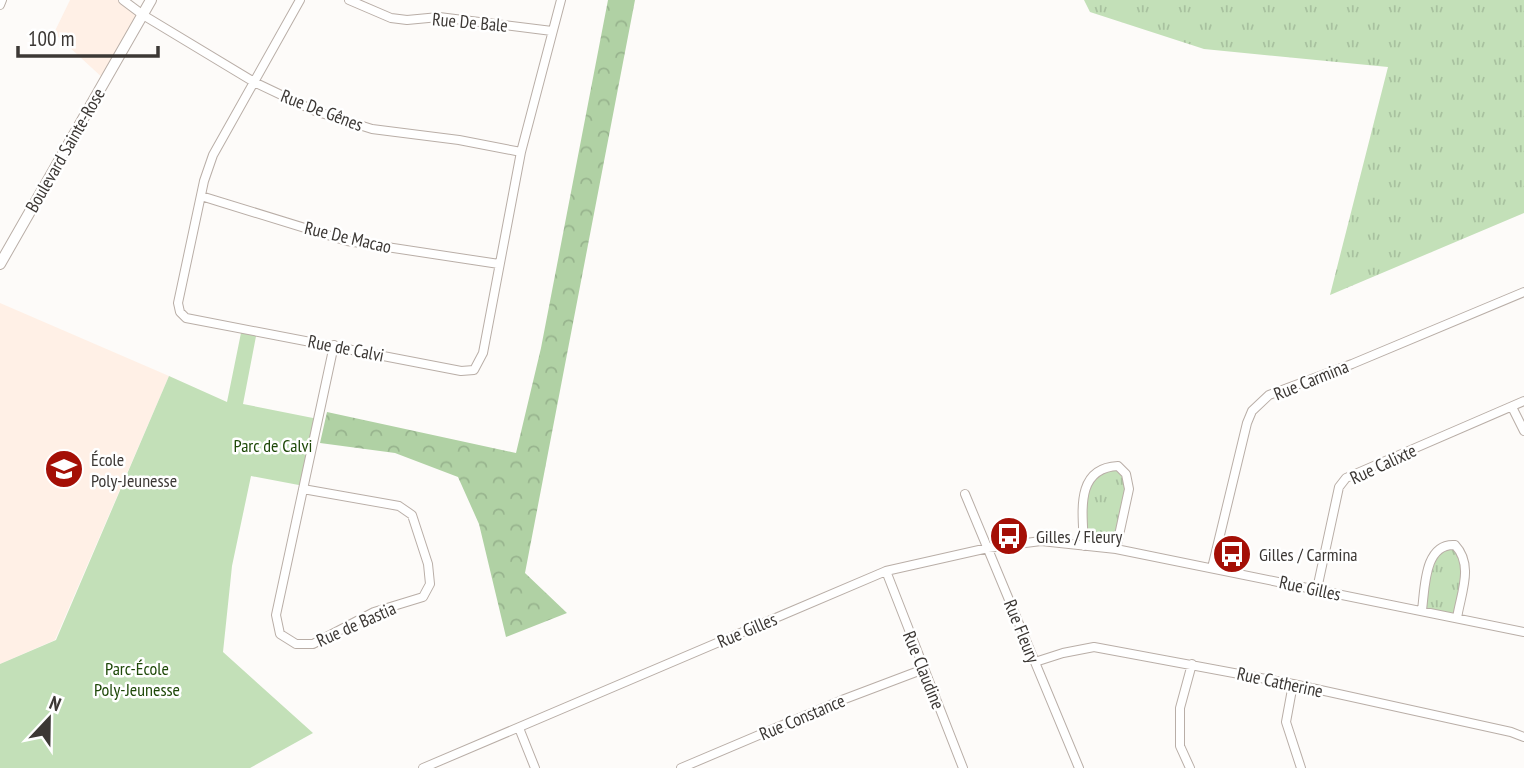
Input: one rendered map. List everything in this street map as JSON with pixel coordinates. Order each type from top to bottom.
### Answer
[{"type":"street","points":[[0,5],[2,0]]},
{"type":"street","name":"Rue De Gênes","points":[[123,0],[143,15],[254,82],[315,111],[372,129],[458,140],[521,152]]},
{"type":"street","name":"Boulevard Sainte-Rose","points":[[0,264],[151,0]]},
{"type":"street","name":"Rue de Calvi","points":[[300,0],[213,155],[201,196],[178,303],[180,312],[186,318],[461,371],[474,370],[483,353],[521,152],[561,0]]},
{"type":"street","name":"Rue De Bale","points":[[349,0],[391,18],[407,20],[439,17],[552,31]]},
{"type":"street","name":"Rue De Macao","points":[[201,196],[347,241],[499,264]]},
{"type":"street","name":"Rue Carmina","points":[[1212,568],[1247,423],[1252,411],[1269,395],[1524,292]]},
{"type":"street","name":"Rue de Bastia","points":[[303,489],[399,506],[412,515],[428,564],[430,584],[423,597],[374,612],[313,644],[296,644],[280,634],[276,615],[303,489],[334,345]]},
{"type":"street","name":"Rue Calixte","points":[[1317,589],[1339,487],[1346,478],[1524,401]]},
{"type":"street","points":[[1512,407],[1524,431]]},
{"type":"street","points":[[1084,546],[1083,497],[1090,477],[1105,466],[1118,466],[1126,474],[1129,489],[1116,549]]},
{"type":"street","name":"Rue Fleury","points":[[965,494],[1079,768]]},
{"type":"street","name":"Rue Gilles","points":[[423,768],[886,571],[988,548],[1041,541],[1116,549],[1524,632]]},
{"type":"street","points":[[1422,610],[1427,569],[1437,550],[1446,545],[1455,545],[1463,553],[1467,565],[1457,618]]},
{"type":"street","name":"Rue Claudine","points":[[886,571],[963,768]]},
{"type":"street","name":"Rue Catherine","points":[[1035,662],[1063,653],[1094,648],[1293,684],[1524,737]]},
{"type":"street","points":[[1190,768],[1180,746],[1180,708],[1192,664]]},
{"type":"street","name":"Rue Constance","points":[[681,768],[842,700],[924,669]]},
{"type":"street","points":[[1293,684],[1286,722],[1301,768]]},
{"type":"street","points":[[519,727],[535,768]]},
{"type":"shaded area","points":[[70,0],[123,0],[143,15],[105,80],[54,33]]},
{"type":"shaded area","name":"École Poly-Jeunesse","points":[[0,303],[169,376],[55,640],[0,664]]},
{"type":"green space","points":[[608,0],[635,0],[525,573],[567,613],[506,637],[479,524],[458,477],[395,453],[320,443],[327,412],[516,453],[541,348]]},
{"type":"green space","points":[[1084,0],[1524,0],[1524,213],[1330,295],[1388,67],[1204,49],[1090,12]]},
{"type":"green space","name":"Parc-École Poly-Jeunesse","points":[[242,328],[257,331],[243,404],[318,419],[304,486],[251,476],[232,566],[223,652],[313,733],[250,768],[0,768],[0,664],[56,640],[169,376],[227,402]]},
{"type":"green space","points":[[1118,466],[1129,489],[1116,549],[1084,546],[1083,497],[1090,477]]},
{"type":"green space","points":[[1455,545],[1467,566],[1457,618],[1422,610],[1427,569],[1437,550]]},
{"type":"place","name":"École Poly-Jeunesse","points":[[64,469]]},
{"type":"place","name":"Gilles / Fleury","points":[[1009,536]]},
{"type":"place","name":"Gilles / Carmina","points":[[1232,554]]},
{"type":"park label","name":"Parc de Calvi","points":[[273,445]]}]
